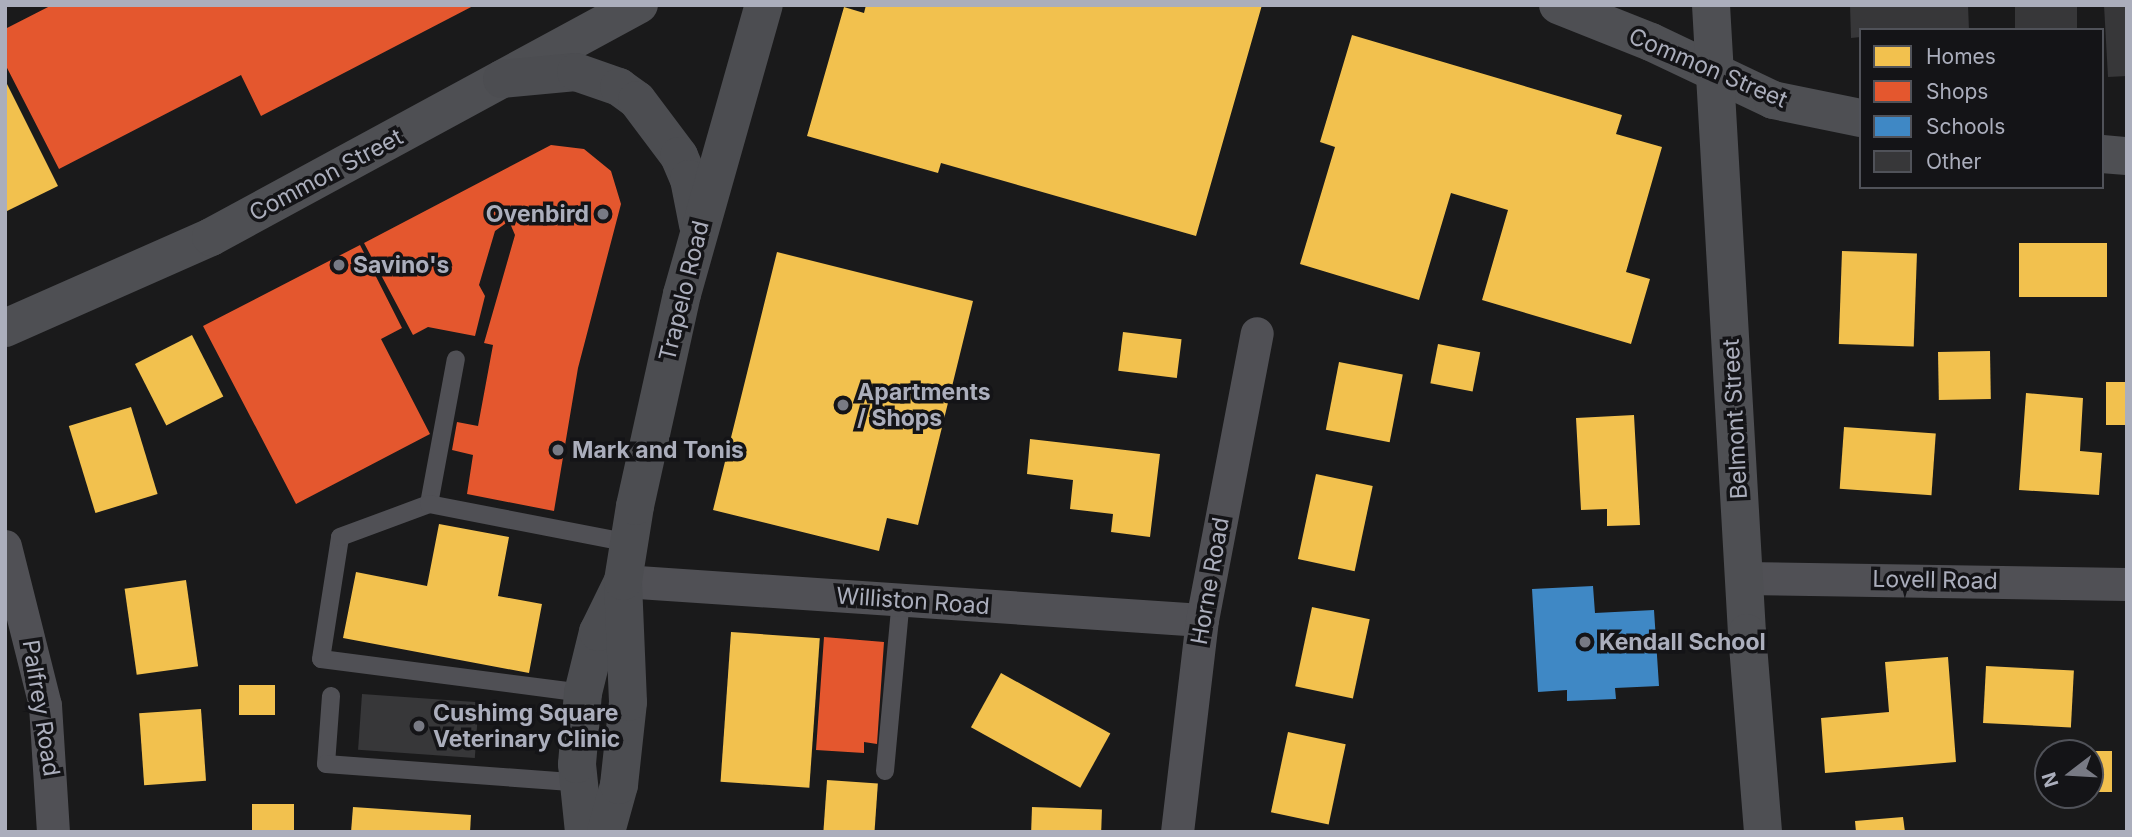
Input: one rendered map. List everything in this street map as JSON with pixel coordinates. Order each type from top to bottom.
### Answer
[{"type":"main road","name":"Common Street","points":[[5,328],[211,237],[639,5]]},
{"type":"main road","name":"Trapelo Road","points":[[606,832],[619,785],[628,702],[623,581],[649,435],[699,233],[764,5]]},
{"type":"main road","name":"Common Street","points":[[1558,5],[1715,72],[1773,100],[1859,118]]},
{"type":"main road","name":"Belmont Street","points":[[1711,5],[1744,578],[1763,832]]},
{"type":"main road","points":[[502,79],[529,73],[576,72],[619,87],[637,100],[679,156],[689,179],[699,233]]},
{"type":"main road","points":[[2104,154],[2127,156]]},
{"type":"main road","name":"Trapelo Road","points":[[584,832],[577,782],[583,693],[598,632],[623,581]]},
{"type":"street","name":"Horne Road","points":[[1177,832],[1202,620],[1257,333]]},
{"type":"street","name":"Palfrey Road","points":[[5,546],[45,705],[53,832]]},
{"type":"street","name":"Lovell Road","points":[[1744,578],[2127,584]]},
{"type":"street","name":"Williston Road","points":[[623,581],[1202,620]]},
{"type":"lane","points":[[429,504],[456,359]]},
{"type":"lane","points":[[583,693],[321,659],[340,537],[429,504],[629,543]]},
{"type":"lane","points":[[885,771],[901,600]]},
{"type":"lane","points":[[331,696],[327,764],[619,785]]},
{"type":"building: Homes","points":[[866,5],[1262,5],[1196,236],[941,163],[938,173],[807,136],[844,7],[864,13]]},
{"type":"building: Homes","points":[[1352,35],[1622,115],[1616,134],[1662,147],[1626,272],[1650,279],[1631,344],[1482,300],[1508,210],[1451,193],[1419,300],[1300,264],[1335,147],[1320,142]]},
{"type":"building: Homes","points":[[5,80],[58,186],[5,212]]},
{"type":"building: Homes","points":[[2019,243],[2107,243],[2107,297],[2019,297]]},
{"type":"building: Homes","points":[[1842,251],[1917,254],[1914,347],[1839,344]]},
{"type":"building: Homes","name":"Apartments / Shops","points":[[777,252],[973,301],[918,525],[887,518],[879,551],[713,510]]},
{"type":"building: Homes","points":[[1123,332],[1182,339],[1177,378],[1118,371]]},
{"type":"building: Homes","points":[[192,335],[223,396],[166,426],[135,364]]},
{"type":"building: Homes","points":[[1438,344],[1480,352],[1473,391],[1430,383]]},
{"type":"building: Homes","points":[[1990,351],[1991,399],[1939,400],[1938,352]]},
{"type":"building: Homes","points":[[1339,362],[1403,374],[1390,442],[1326,430]]},
{"type":"building: Homes","points":[[2106,382],[2127,382],[2127,425],[2106,425]]},
{"type":"building: Homes","points":[[2026,393],[2083,398],[2080,451],[2102,453],[2099,495],[2019,490]]},
{"type":"building: Homes","points":[[131,407],[158,494],[95,513],[69,426]]},
{"type":"building: Homes","points":[[1634,415],[1640,525],[1607,526],[1607,509],[1581,510],[1576,418]]},
{"type":"building: Homes","points":[[1844,427],[1936,433],[1931,495],[1840,489]]},
{"type":"building: Homes","points":[[1030,439],[1160,454],[1150,537],[1111,532],[1113,514],[1070,509],[1073,480],[1027,474]]},
{"type":"building: Homes","points":[[1316,474],[1373,486],[1355,571],[1298,559]]},
{"type":"building: Homes","points":[[439,524],[509,537],[498,596],[542,604],[529,673],[343,638],[356,572],[427,586]]},
{"type":"building: Homes","points":[[186,580],[198,666],[137,675],[125,589]]},
{"type":"building: Homes","points":[[1312,607],[1370,619],[1353,698],[1295,686]]},
{"type":"building: Homes","points":[[731,632],[820,638],[809,788],[721,782]]},
{"type":"building: Homes","points":[[1948,657],[1956,762],[1825,773],[1821,718],[1889,712],[1885,662]]},
{"type":"building: Homes","points":[[1986,666],[2074,671],[2071,728],[1983,723]]},
{"type":"building: Homes","points":[[1001,673],[1110,734],[1080,788],[971,727]]},
{"type":"building: Homes","points":[[239,685],[275,685],[275,715],[239,715]]},
{"type":"building: Homes","points":[[201,709],[206,781],[144,785],[139,713]]},
{"type":"building: Homes","points":[[1288,732],[1346,744],[1329,824],[1271,812]]},
{"type":"building: Homes","points":[[2104,751],[2112,751],[2112,792],[2104,792]]},
{"type":"building: Homes","points":[[827,780],[878,784],[874,832],[824,830]]},
{"type":"building: Homes","points":[[252,804],[294,804],[294,832],[252,832]]},
{"type":"building: Homes","points":[[353,807],[471,815],[470,832],[351,832]]},
{"type":"building: Homes","points":[[1032,807],[1102,809],[1101,832],[1031,832]]},
{"type":"building: Homes","points":[[1903,817],[1905,832],[1856,832],[1855,821]]},
{"type":"building: Shops","points":[[52,5],[475,5],[261,116],[241,75],[59,169],[5,64],[5,29]]},
{"type":"building: Shops","points":[[551,145],[584,149],[611,171],[621,204],[578,368],[554,511],[467,494],[473,455],[452,450],[457,422],[478,426],[493,345],[484,343],[515,235],[509,221],[495,231],[479,285],[485,296],[475,336],[428,327],[413,335],[364,243]]},
{"type":"building: Shops","points":[[360,245],[402,328],[381,339],[430,434],[296,504],[203,326]]},
{"type":"building: Shops","points":[[824,637],[884,642],[877,744],[864,742],[864,753],[816,750]]},
{"type":"building: Schools","points":[[1593,586],[1595,613],[1654,610],[1659,686],[1615,688],[1616,699],[1567,701],[1567,690],[1538,692],[1532,589]]},
{"type":"building: Other","points":[[1850,5],[1968,5],[1969,28],[1859,28],[1859,37],[1851,38]]},
{"type":"building: Other","points":[[2015,5],[2077,5],[2077,28],[2015,28]]},
{"type":"building: Other","points":[[2104,5],[2127,5],[2127,76],[2108,77]]},
{"type":"building: Other","name":"Cushimg Square Veterinary Clinic","points":[[362,694],[479,702],[475,758],[358,750]]},
{"type":"place","name":"Ovenbird","points":[[603,214]]},
{"type":"place","name":"Savino's","points":[[339,265]]},
{"type":"place","name":"Apartments / Shops","points":[[843,405]]},
{"type":"place","name":"Mark and Tonis","points":[[558,450]]},
{"type":"place","name":"Kendall School","points":[[1585,642]]},
{"type":"place","name":"Cushimg Square Veterinary Clinic","points":[[419,726]]}]
